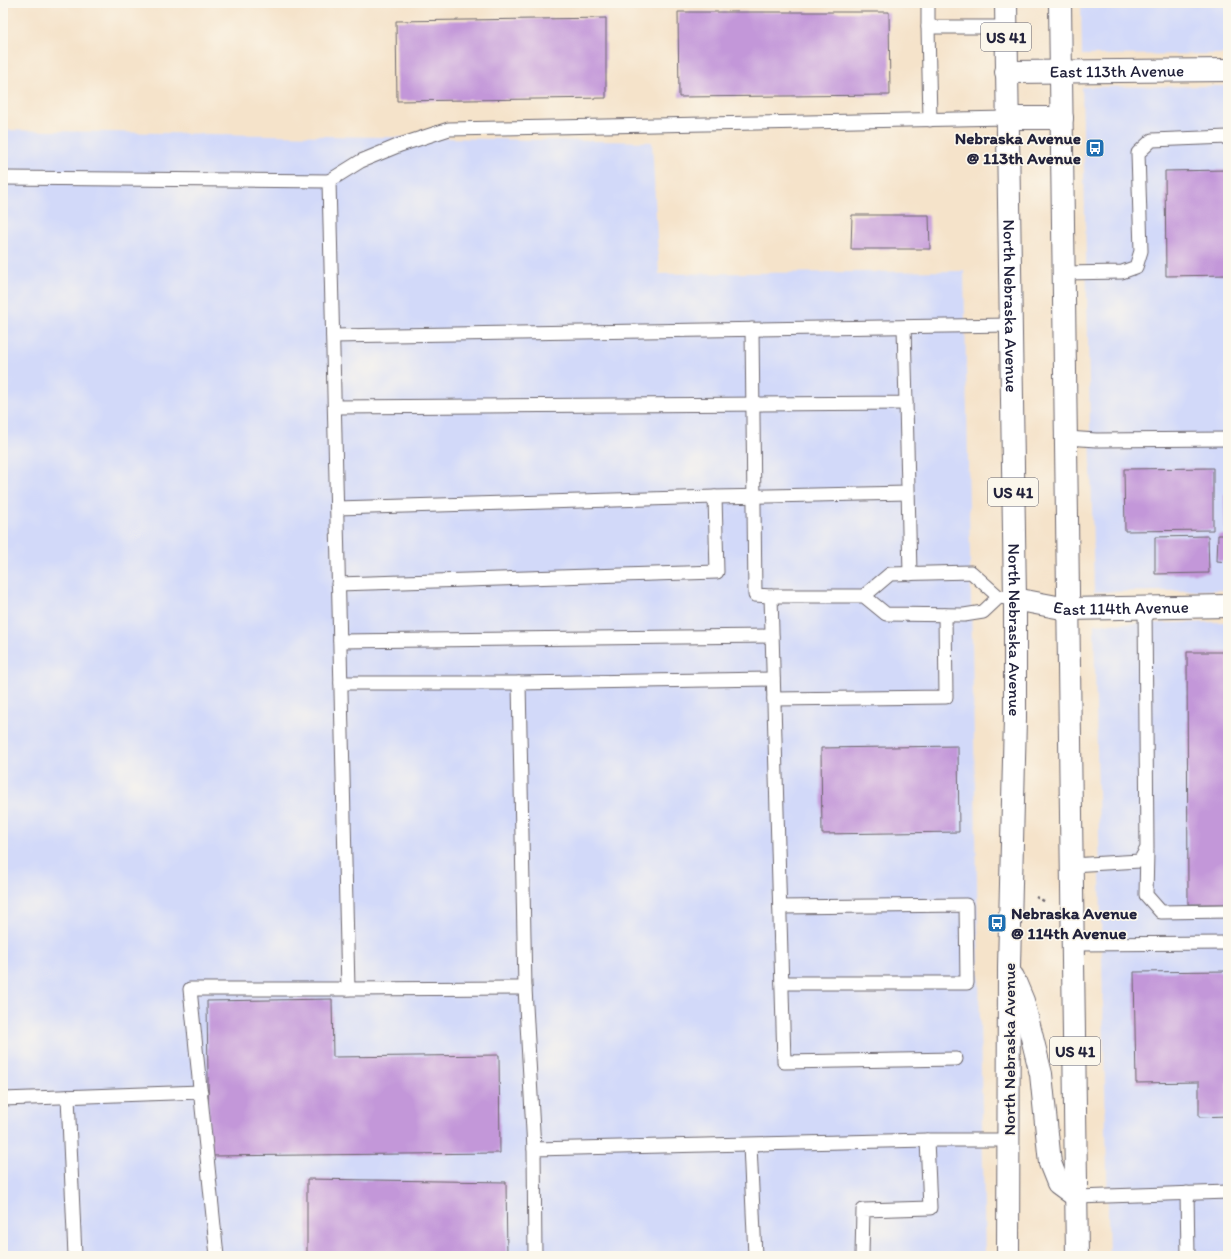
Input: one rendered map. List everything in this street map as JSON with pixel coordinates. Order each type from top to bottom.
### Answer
[{"type":"main road","name":"North Nebraska Avenue","points":[[1006,3],[1010,325],[1007,598],[1015,718],[1009,967],[1008,1256]]},
{"type":"main road","name":"US 41","points":[[1060,3],[1067,438],[1067,609],[1077,1256]]},
{"type":"main road","name":"East 113th Avenue","points":[[1006,72],[1228,70]]},
{"type":"main road","points":[[1007,118],[1062,118]]},
{"type":"main road","name":"East 114th Avenue","points":[[1007,598],[1067,609],[1228,606]]},
{"type":"main road","points":[[1009,967],[1024,1001],[1041,1074],[1050,1163],[1058,1183],[1077,1197]]},
{"type":"lane","points":[[928,3],[930,120]]},
{"type":"lane","points":[[928,27],[1006,27]]},
{"type":"lane","points":[[3,178],[329,181],[361,161],[400,145],[449,129],[1007,118]]},
{"type":"lane","points":[[1064,273],[1122,272],[1136,267],[1141,251],[1138,153],[1152,140],[1228,137]]},
{"type":"lane","points":[[329,181],[348,989]]},
{"type":"lane","points":[[333,336],[1010,325]]},
{"type":"lane","points":[[904,327],[910,574]]},
{"type":"lane","points":[[752,330],[755,595],[864,596],[886,614],[945,615],[964,615],[983,612],[1007,598],[971,572],[890,574],[864,596]]},
{"type":"lane","points":[[335,407],[906,403]]},
{"type":"lane","points":[[1067,438],[1096,440],[1228,439]]},
{"type":"lane","points":[[337,508],[908,493]]},
{"type":"lane","points":[[338,584],[717,572],[715,497]]},
{"type":"lane","points":[[771,596],[784,1062],[956,1059]]},
{"type":"lane","points":[[1145,608],[1146,895],[1161,912],[1228,911]]},
{"type":"lane","points":[[774,699],[946,697],[945,615]]},
{"type":"lane","points":[[340,641],[772,636]]},
{"type":"lane","points":[[341,683],[519,683],[773,679]]},
{"type":"lane","points":[[519,683],[525,988],[534,1148],[535,1256]]},
{"type":"lane","points":[[1072,865],[1140,861],[1147,848]]},
{"type":"lane","points":[[780,906],[966,905],[968,983],[782,983]]},
{"type":"lane","points":[[1073,944],[1228,943]]},
{"type":"lane","points":[[217,1256],[190,989],[525,988]]},
{"type":"lane","points":[[3,1098],[201,1092]]},
{"type":"lane","points":[[68,1097],[76,1256]]},
{"type":"lane","points":[[534,1148],[750,1145],[927,1140],[1008,1140]]},
{"type":"lane","points":[[862,1256],[863,1210],[930,1208],[927,1140]]},
{"type":"lane","points":[[750,1145],[755,1256]]},
{"type":"lane","points":[[1077,1197],[1228,1192]]},
{"type":"lane","points":[[1187,1194],[1188,1256]]},
{"type":"path","points":[[1035,896],[1049,903]]},
{"type":"shaded area","points":[[1081,3],[1228,3],[1228,54],[1082,55]]},
{"type":"shaded area","points":[[1228,86],[1228,590],[1094,592],[1082,87]]},
{"type":"shaded area","points":[[3,130],[652,142],[659,274],[964,271],[985,1256],[3,1256]]},
{"type":"shaded area","points":[[1228,622],[1228,1256],[1109,1256],[1094,624]]},
{"type":"building","points":[[678,12],[889,12],[890,95],[679,97]]},
{"type":"building","points":[[606,18],[606,98],[397,101],[396,21]]},
{"type":"building","points":[[1228,170],[1228,275],[1166,276],[1165,171]]},
{"type":"building","points":[[852,215],[929,215],[930,249],[851,249]]},
{"type":"building","points":[[1213,468],[1213,530],[1125,531],[1124,469]]},
{"type":"building","points":[[1224,494],[1228,494],[1228,529],[1225,529]]},
{"type":"building","points":[[1218,535],[1228,535],[1228,562],[1217,561]]},
{"type":"building","points":[[1208,536],[1209,573],[1155,574],[1155,537]]},
{"type":"building","points":[[1187,652],[1228,652],[1228,904],[1188,904]]},
{"type":"building","points":[[958,746],[959,832],[822,834],[821,748]]},
{"type":"building","points":[[1228,971],[1228,1116],[1199,1117],[1199,1082],[1136,1083],[1134,972]]},
{"type":"building","points":[[332,999],[333,1057],[499,1055],[500,1153],[209,1156],[207,1001]]},
{"type":"building","points":[[307,1179],[506,1182],[507,1256],[307,1256]]},
{"type":"place","name":"Nebraska Avenue @ 113th Avenue","points":[[1095,148]]},
{"type":"place","name":"Nebraska Avenue @ 114th Avenue","points":[[997,923]]}]
